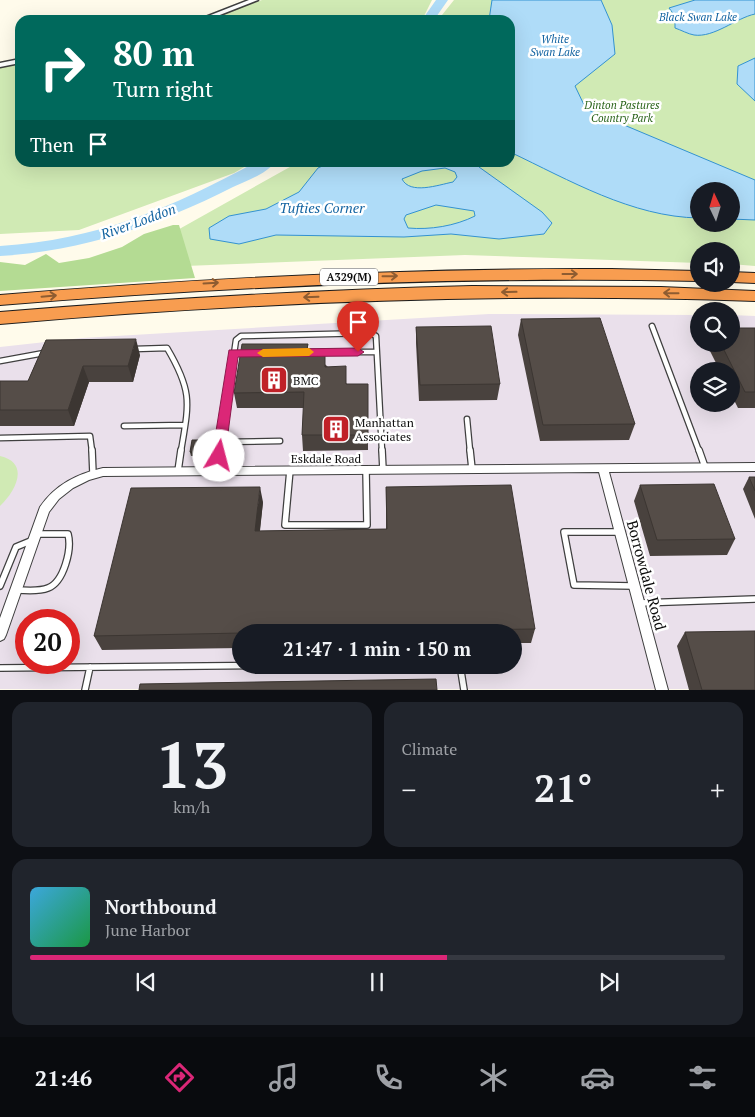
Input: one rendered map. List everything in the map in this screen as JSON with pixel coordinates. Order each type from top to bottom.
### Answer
[{"type":"highway","name":"A329(M)","points":[[0,300],[211,283],[360,277],[540,274],[690,276]]},
{"type":"highway","points":[[740,277],[755,278]]},
{"type":"highway","name":"A329(M)","points":[[0,318],[244,300],[519,292],[755,296]]},
{"type":"highway","name":"A329(M)","points":[[0,329],[244,300]]},
{"type":"street","points":[[214,15],[255,0]]},
{"type":"street","points":[[0,65],[15,62]]},
{"type":"street","name":"Eskdale Road","points":[[0,635],[4,612],[16,590],[50,501],[69,485],[93,474],[103,472],[178,471],[755,467]]},
{"type":"street","name":"Borrowdale Road","points":[[604,468],[662,690]]},
{"type":"lane","points":[[652,326],[705,468]]},
{"type":"lane","points":[[217,471],[236,340],[241,336],[370,333],[376,336],[383,470]]},
{"type":"lane","points":[[125,349],[167,348],[182,373],[189,403],[178,471]]},
{"type":"lane","points":[[0,361],[48,352]]},
{"type":"lane","points":[[319,352],[376,352]]},
{"type":"lane","points":[[233,353],[243,353]]},
{"type":"lane","points":[[467,419],[472,469]]},
{"type":"lane","points":[[124,426],[185,425]]},
{"type":"lane","points":[[0,438],[90,436],[92,439],[93,474]]},
{"type":"lane","points":[[221,442],[280,441]]},
{"type":"lane","points":[[290,470],[285,526],[367,525],[366,470]]},
{"type":"lane","points":[[620,532],[564,532],[574,586],[634,586]]},
{"type":"lane","points":[[0,586],[16,547],[35,537],[68,534],[71,539],[70,546],[56,583],[52,587],[16,590]]},
{"type":"lane","points":[[638,603],[755,599]]},
{"type":"lane","points":[[0,668],[232,666]]},
{"type":"lane","points":[[85,690],[90,667]]},
{"type":"lane","points":[[461,674],[464,690]]},
{"type":"shaded area","points":[[489,314],[690,315],[690,352],[740,352],[740,315],[755,316],[755,689],[0,689],[0,347],[82,338]]},
{"type":"green space","points":[[262,0],[432,0],[424,15],[219,15]]},
{"type":"green space","name":"Dinton Pastures Country Park","points":[[454,0],[755,0],[755,266],[740,265],[740,242],[690,242],[690,263],[465,255],[108,269],[290,167],[515,167],[515,15],[442,15]]},
{"type":"green space","points":[[15,64],[15,167],[244,167],[234,173],[79,230],[0,234],[0,67]]},
{"type":"green space","points":[[179,225],[195,278],[0,291],[0,262],[25,265],[46,254],[59,263],[89,258],[122,247],[144,234]]},
{"type":"green space","points":[[0,456],[10,460],[18,471],[15,486],[0,506]]},
{"type":"water","name":"White Swan Lake","points":[[492,0],[601,0],[612,25],[615,54],[575,86],[586,109],[755,180],[755,220],[740,219],[740,182],[690,182],[690,217],[674,216],[625,204],[578,185],[515,154],[515,15],[490,15]]},
{"type":"water","name":"Black Swan Lake","points":[[695,0],[755,0],[755,14],[709,34],[692,34],[675,28],[675,16],[669,8]]},
{"type":"water","points":[[755,58],[755,101],[737,84],[738,66]]},
{"type":"water","name":"Tufties Corner","points":[[320,167],[479,167],[542,212],[552,223],[544,234],[499,239],[451,234],[404,237],[276,235],[239,244],[210,239],[209,228],[229,216],[266,209],[299,192]],"holes":[[[445,168],[455,172],[457,177],[453,182],[425,188],[411,187],[402,179],[422,171]],[[436,205],[474,211],[475,216],[442,227],[408,228],[404,219],[406,215]]]},
{"type":"building","points":[[600,318],[635,424],[543,425],[521,319]]},
{"type":"building","points":[[491,326],[500,384],[420,385],[416,327]]},
{"type":"building","points":[[740,328],[755,328],[755,392],[745,392],[740,382],[740,362],[730,362],[725,352],[740,352]]},
{"type":"building","points":[[136,339],[128,366],[83,366],[68,410],[0,410],[0,381],[28,381],[46,340]]},
{"type":"building","points":[[242,344],[308,344],[307,349],[325,349],[325,367],[346,366],[346,384],[368,384],[368,435],[302,435],[304,392],[234,393]]},
{"type":"building","points":[[192,440],[206,440],[204,452],[190,452]]},
{"type":"building","points":[[749,477],[755,477],[755,491]]},
{"type":"building","points":[[714,484],[735,539],[657,540],[640,485]]},
{"type":"building","points":[[511,485],[535,629],[522,629],[522,624],[232,624],[232,633],[94,636],[131,488],[260,487],[255,531],[387,529],[386,487]]},
{"type":"building","points":[[755,631],[755,690],[702,690],[685,632]]},
{"type":"building","points":[[436,679],[437,690],[139,690],[140,684]]},
{"type":"waterway","name":"River Loddon","points":[[432,15],[442,0]]},
{"type":"waterway","name":"River Loddon","points":[[0,251],[35,249],[105,235],[172,210],[259,167]]},
{"type":"slow traffic","points":[[263,353],[309,352]]},
{"type":"place","name":"BMC","points":[[274,380]]},
{"type":"place","name":"Manhattan Associates","points":[[336,429]]},
{"type":"route","points":[[219,456],[233,353],[358,352]]}]
